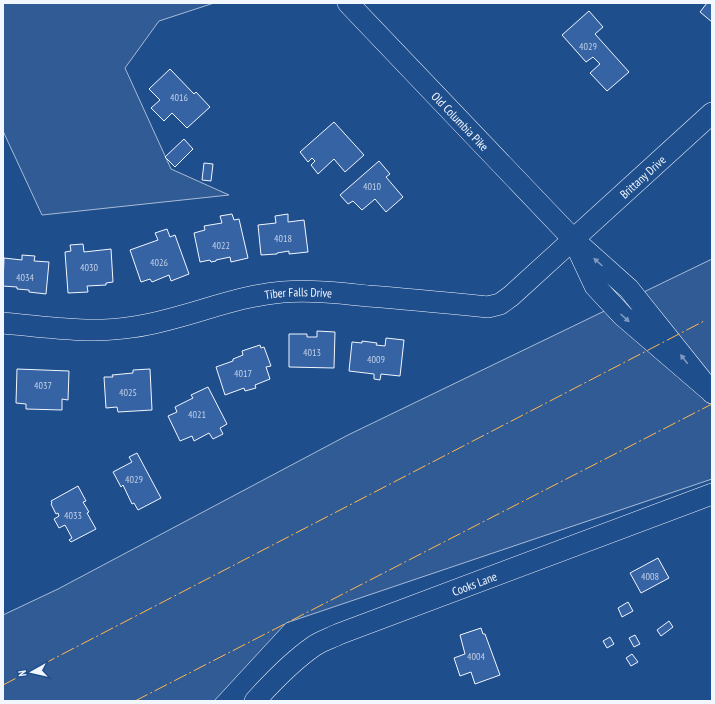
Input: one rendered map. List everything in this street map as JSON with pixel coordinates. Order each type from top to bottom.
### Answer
[{"type":"street","name":"Old Columbia Pike","points":[[348,3],[573,239],[629,289],[710,391]]},
{"type":"street","name":"Brittany Drive","points":[[573,239],[712,113]]},
{"type":"street","name":"Tiber Falls Drive","points":[[3,323],[66,330],[102,330],[133,327],[169,320],[249,297],[283,292],[318,291],[488,307],[500,304],[511,296],[573,239]]},
{"type":"street","name":"Cooks Lane","points":[[255,701],[278,675],[301,656],[315,646],[339,634],[712,494]]},
{"type":"shaded area","points":[[3,3],[214,3],[159,21],[125,68],[171,169],[229,195],[42,215],[3,131]]},
{"type":"shaded area","points":[[712,259],[712,479],[286,623],[214,701],[3,701],[3,615],[58,589],[348,435]]},
{"type":"building","points":[[707,3],[712,3],[712,22],[700,12]]},
{"type":"building","points":[[589,11],[603,27],[595,34],[629,72],[607,91],[590,73],[600,64],[593,57],[586,62],[562,35]]},
{"type":"building","points":[[170,69],[194,94],[196,92],[210,107],[187,128],[172,113],[164,121],[151,108],[160,100],[149,89]]},
{"type":"building","points":[[334,122],[364,155],[345,172],[334,159],[318,174],[311,165],[315,161],[312,158],[308,162],[300,152]]},
{"type":"building","points":[[184,139],[193,149],[175,167],[165,157]]},
{"type":"building","points":[[379,161],[390,174],[386,177],[403,197],[386,212],[375,199],[362,210],[353,201],[348,204],[340,195]]},
{"type":"building","points":[[204,163],[213,164],[211,181],[202,180]]},
{"type":"building","points":[[232,214],[234,220],[239,219],[248,258],[231,262],[230,257],[211,262],[210,260],[200,262],[194,233],[205,230],[204,226],[222,223],[220,216]]},
{"type":"building","points":[[288,214],[288,222],[304,220],[308,252],[289,254],[289,251],[277,254],[261,255],[258,225],[276,223],[275,216]]},
{"type":"building","points":[[167,229],[170,237],[175,235],[189,274],[171,281],[169,275],[152,282],[150,279],[141,282],[130,250],[158,240],[155,233]]},
{"type":"building","points":[[83,244],[84,252],[111,249],[113,282],[106,283],[106,285],[87,286],[88,292],[68,293],[65,252],[71,251],[70,245]]},
{"type":"building","points":[[22,255],[35,256],[34,261],[49,262],[46,294],[29,292],[29,290],[17,289],[17,287],[3,286],[4,258],[22,260]]},
{"type":"building","points":[[317,331],[335,332],[334,368],[289,367],[289,334],[307,334],[307,337],[317,337]]},
{"type":"building","points":[[386,338],[404,340],[400,376],[381,374],[380,380],[374,379],[374,374],[349,371],[352,342],[362,343],[362,341],[377,343],[376,345],[385,346]]},
{"type":"building","points":[[260,345],[261,348],[264,347],[271,366],[266,367],[270,379],[255,385],[256,388],[245,391],[244,388],[225,395],[216,367],[233,361],[233,359],[243,355],[242,351]]},
{"type":"building","points":[[17,369],[69,371],[68,400],[62,399],[62,410],[26,409],[26,404],[16,403]]},
{"type":"building","points":[[150,369],[152,410],[118,412],[117,407],[106,408],[104,377],[113,377],[112,375],[133,373],[133,370]]},
{"type":"building","points":[[208,387],[227,424],[220,428],[223,434],[213,439],[209,433],[194,441],[192,436],[180,441],[168,416],[177,412],[175,407],[193,398],[191,395]]},
{"type":"building","points":[[137,453],[161,498],[138,510],[134,503],[132,504],[123,485],[121,487],[113,472],[132,462],[129,457]]},
{"type":"building","points":[[78,486],[86,501],[83,502],[89,512],[87,513],[96,529],[71,542],[69,540],[72,538],[65,525],[59,528],[54,519],[59,516],[58,513],[56,514],[51,501]]},
{"type":"building","points":[[658,558],[669,578],[641,593],[630,573]]},
{"type":"building","points":[[628,602],[633,611],[622,617],[618,608]]},
{"type":"building","points":[[669,621],[673,627],[661,636],[657,630]]},
{"type":"building","points":[[481,628],[483,634],[485,634],[500,675],[475,684],[471,672],[460,676],[454,658],[465,654],[460,635]]},
{"type":"building","points":[[635,635],[640,644],[634,647],[629,638]]},
{"type":"building","points":[[610,637],[614,644],[607,648],[603,641]]},
{"type":"building","points":[[632,654],[638,662],[631,666],[626,658]]},
{"type":"power","points":[[3,685],[706,320]]},
{"type":"power","points":[[135,701],[712,404]]}]
